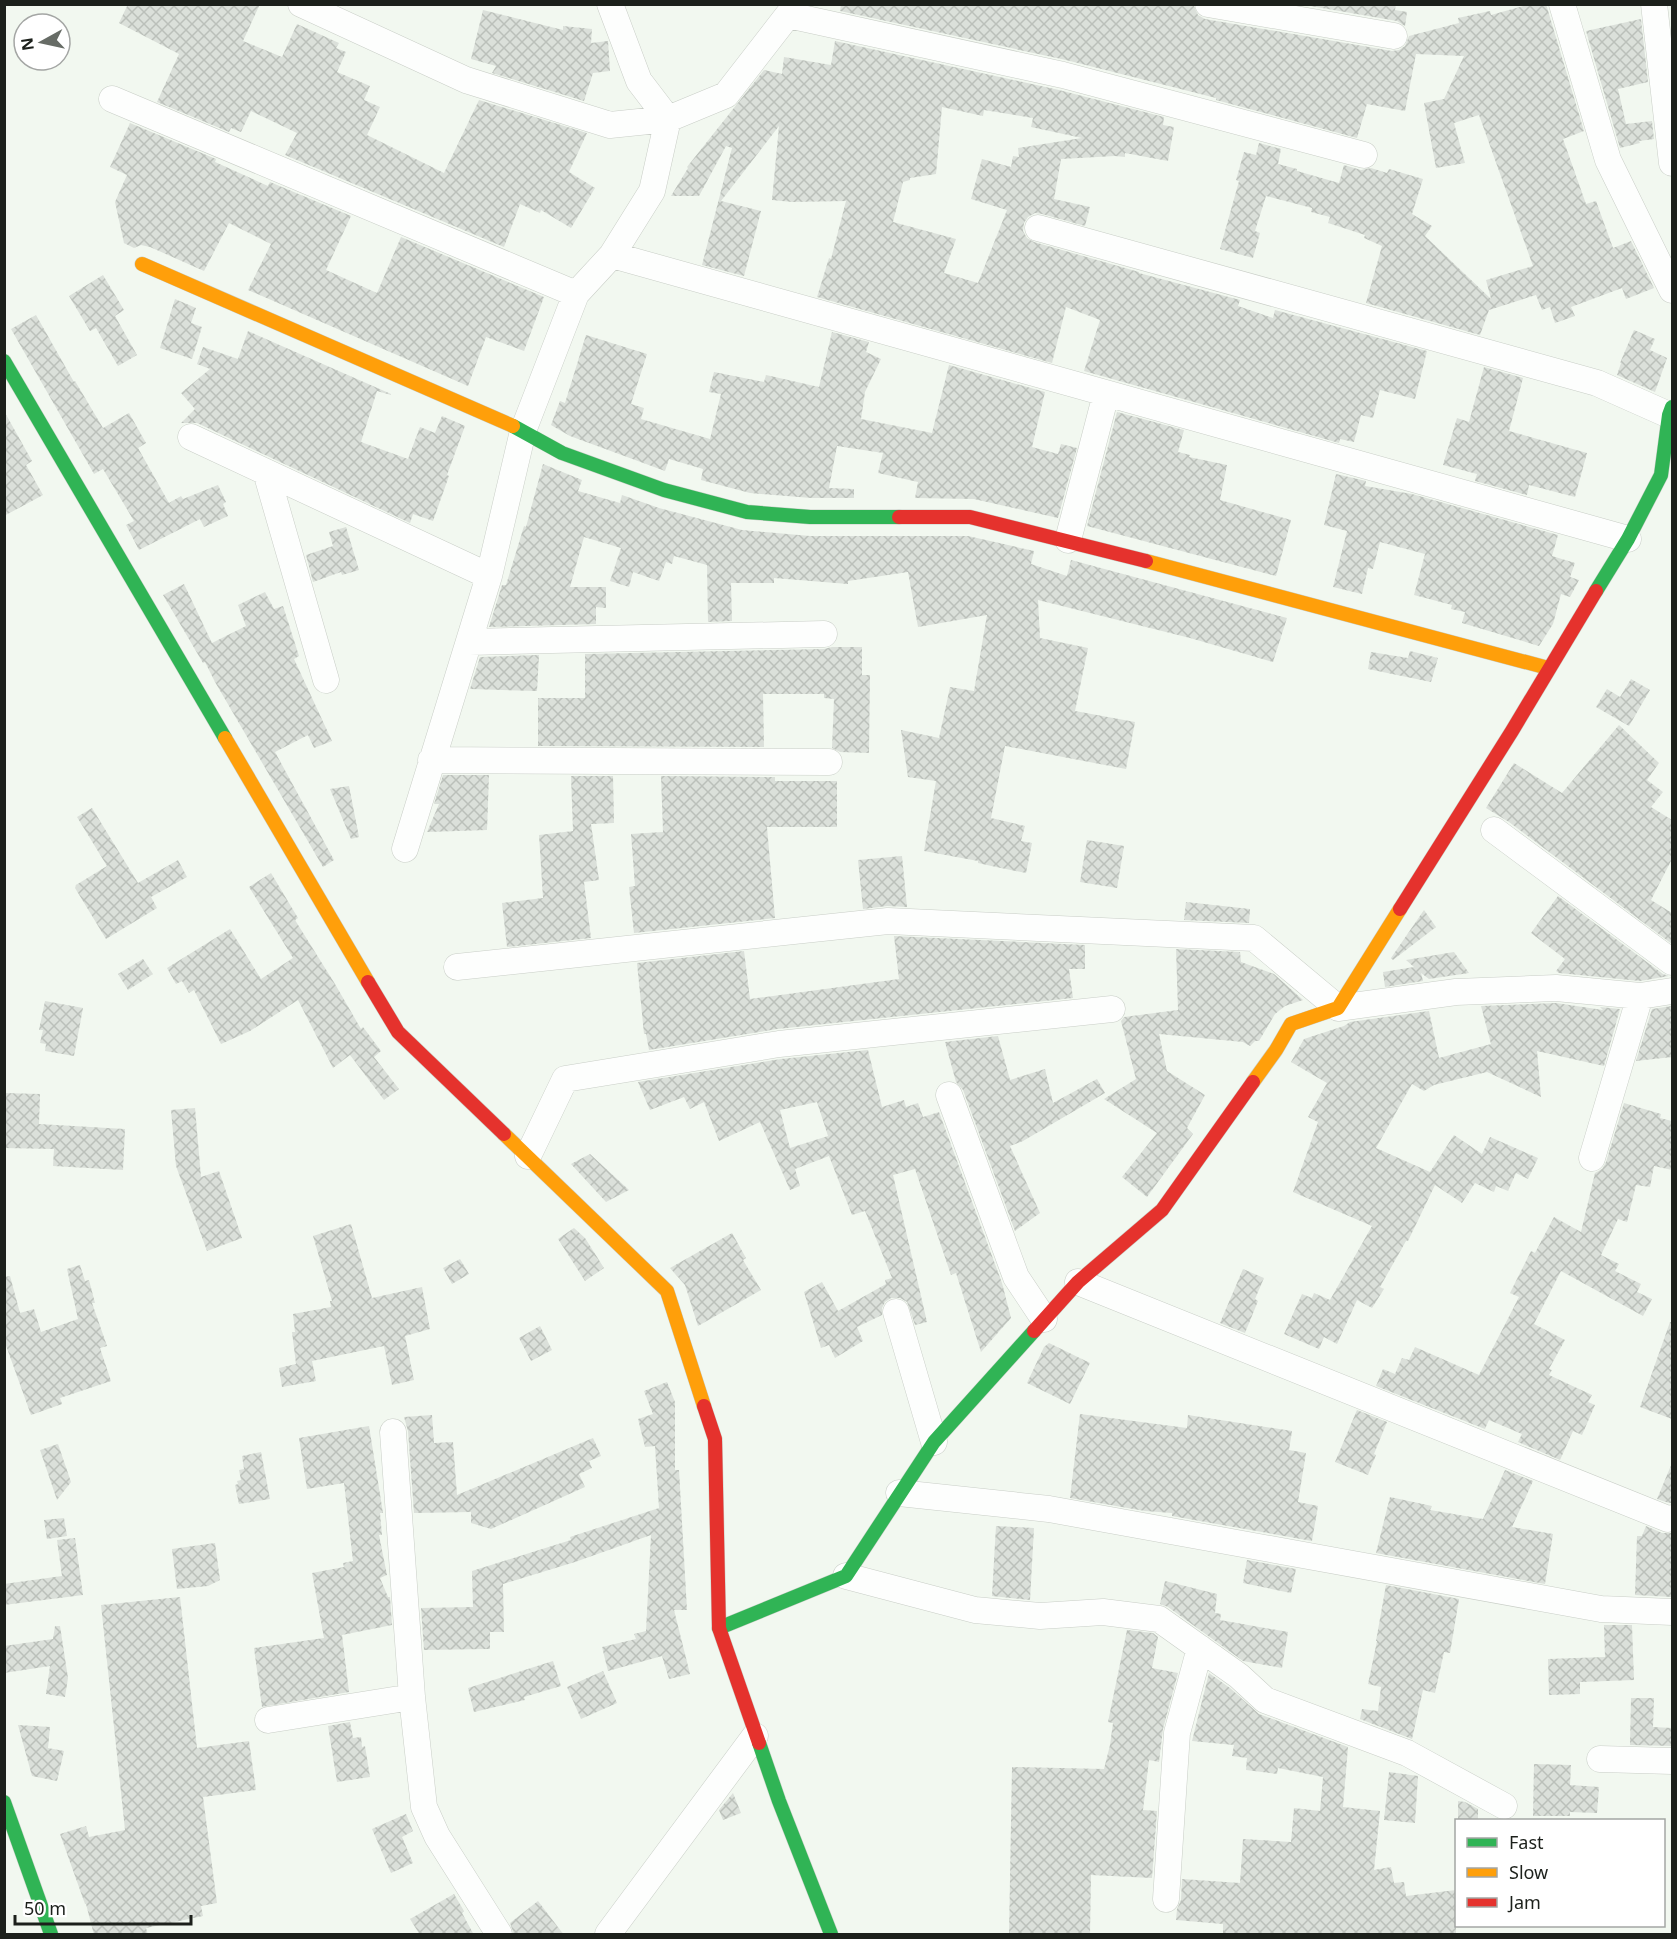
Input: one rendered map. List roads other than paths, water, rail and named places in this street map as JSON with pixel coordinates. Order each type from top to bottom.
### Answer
[{"type":"street","points":[[301,4],[466,80],[609,125],[668,119],[726,94],[788,15],[1063,75],[1364,155]]},
{"type":"street","points":[[405,849],[489,576],[523,431],[576,294],[612,255],[652,191],[668,119],[639,81],[610,4]]},
{"type":"street","points":[[1208,4],[1394,36]]},
{"type":"street","points":[[1562,4],[1608,160],[1672,290]]},
{"type":"street","points":[[1654,4],[1672,163]]},
{"type":"street","points":[[112,99],[576,294]]},
{"type":"street","points":[[1038,228],[1597,383],[1671,414],[1660,475],[1628,538],[1512,731],[1338,1008]]},
{"type":"street","points":[[612,255],[1628,538]]},
{"type":"street","points":[[142,264],[523,431],[562,453],[652,486],[747,512],[810,517],[970,517],[1068,540],[1548,668]]},
{"type":"street","points":[[4,361],[398,1032],[667,1291],[715,1439],[719,1629],[755,1736],[831,1935]]},
{"type":"street","points":[[1068,540],[1106,394]]},
{"type":"street","points":[[190,437],[489,576]]},
{"type":"street","points":[[266,472],[326,680]]},
{"type":"street","points":[[469,642],[824,634]]},
{"type":"street","points":[[431,760],[829,762]]},
{"type":"street","points":[[1494,830],[1672,962]]},
{"type":"street","points":[[457,967],[888,921],[1254,938],[1338,1008]]},
{"type":"street","points":[[719,1629],[846,1576],[899,1492],[934,1442],[1078,1282],[1162,1210],[1276,1050],[1291,1024],[1338,1008],[1456,992],[1556,988],[1640,996],[1672,991]]},
{"type":"street","points":[[1592,1158],[1640,996]]},
{"type":"street","points":[[528,1156],[565,1079],[779,1044],[1112,1009]]},
{"type":"street","points":[[949,1095],[1016,1276],[1044,1319]]},
{"type":"street","points":[[1078,1282],[1657,1514],[1672,1518]]},
{"type":"street","points":[[896,1312],[934,1442]]},
{"type":"street","points":[[393,1432],[412,1697],[424,1807],[437,1836],[500,1935]]},
{"type":"street","points":[[899,1492],[1049,1509],[1601,1610],[1672,1612]]},
{"type":"street","points":[[846,1576],[975,1610],[1040,1616],[1103,1612],[1159,1619],[1239,1676],[1265,1700],[1407,1753],[1504,1806]]},
{"type":"street","points":[[1166,1899],[1177,1733],[1200,1648]]},
{"type":"street","points":[[268,1720],[412,1697]]},
{"type":"street","points":[[608,1935],[755,1736]]},
{"type":"street","points":[[1600,1759],[1672,1761]]},
{"type":"street","points":[[4,1802],[51,1935]]}]
